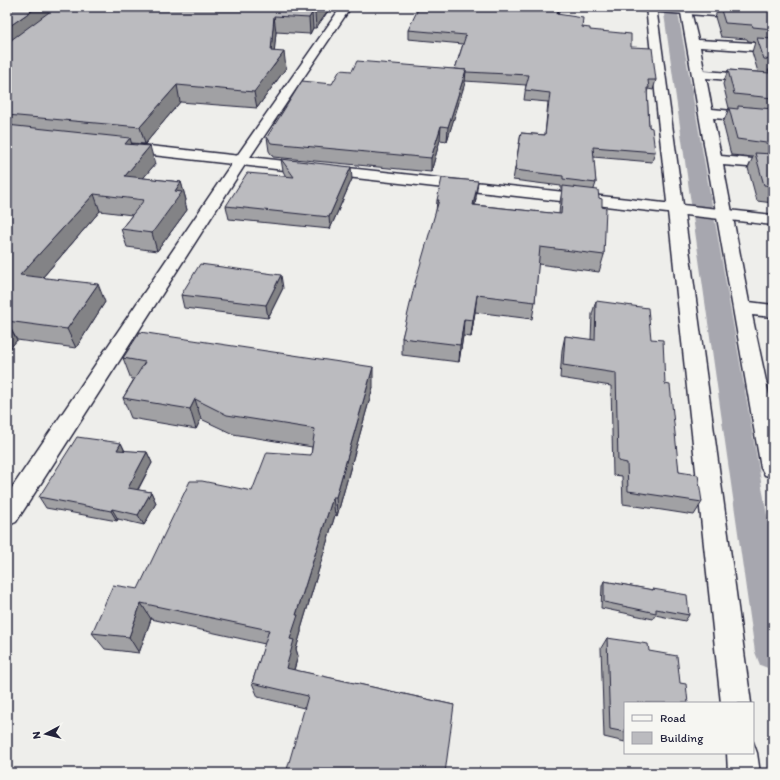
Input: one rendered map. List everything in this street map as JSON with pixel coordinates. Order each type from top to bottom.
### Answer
[{"type":"street","points":[[7,515],[241,160],[346,7]]},
{"type":"street","points":[[630,7],[683,9],[773,17]]},
{"type":"street","points":[[654,8],[683,211],[736,702]]},
{"type":"street","points":[[683,9],[693,42],[706,113],[714,160],[719,215],[770,435],[773,468]]},
{"type":"street","points":[[693,42],[773,48]]},
{"type":"street","points":[[699,74],[773,80]]},
{"type":"street","points":[[706,113],[773,119]]},
{"type":"street","points":[[108,147],[241,160],[773,220]]},
{"type":"street","points":[[714,160],[773,165]]},
{"type":"street","points":[[741,307],[773,311]]},
{"type":"street","points":[[742,754],[744,773]]},
{"type":"building","points":[[7,7],[37,7],[7,28]]},
{"type":"building","points":[[56,7],[319,7],[309,18],[274,16],[271,51],[284,52],[254,92],[177,85],[140,127],[7,115],[7,43]]},
{"type":"building","points":[[419,7],[559,7],[557,14],[583,18],[582,27],[590,28],[590,30],[631,34],[631,47],[652,48],[656,80],[648,80],[649,88],[647,88],[649,127],[652,128],[655,152],[593,147],[596,183],[563,179],[563,176],[515,170],[521,133],[545,135],[550,93],[525,90],[529,75],[466,72],[466,70],[455,69],[466,35],[408,30]]},
{"type":"building","points":[[720,7],[773,8],[773,29],[753,27],[752,25],[725,23]]},
{"type":"building","points":[[757,38],[773,39],[773,60],[764,59]]},
{"type":"building","points":[[357,61],[466,70],[448,127],[441,126],[431,158],[271,143],[267,137],[302,81],[332,84],[340,70],[352,71]]},
{"type":"building","points":[[728,70],[770,73],[768,70],[773,70],[773,98],[734,94]]},
{"type":"building","points":[[738,106],[773,109],[773,144],[737,139],[729,108],[738,109]]},
{"type":"building","points":[[7,125],[130,138],[125,144],[150,146],[125,176],[181,182],[175,191],[182,192],[152,233],[121,229],[144,200],[94,194],[20,275],[98,284],[67,329],[7,321]]},
{"type":"building","points":[[755,153],[773,154],[773,186],[764,185]]},
{"type":"building","points":[[281,159],[351,167],[329,217],[226,206],[247,173],[294,177]]},
{"type":"building","points":[[442,178],[478,181],[473,205],[561,214],[563,186],[598,190],[599,198],[602,199],[602,207],[606,208],[604,255],[540,247],[535,302],[477,295],[473,320],[464,319],[460,345],[402,338],[415,283],[439,200],[437,200]]},
{"type":"building","points":[[200,264],[281,275],[266,305],[181,295]]},
{"type":"building","points":[[596,301],[648,308],[651,339],[663,340],[665,384],[670,385],[679,472],[698,475],[702,502],[628,491],[627,463],[618,461],[616,373],[563,365],[565,336],[595,340]]},
{"type":"building","points":[[140,332],[373,367],[336,497],[333,497],[296,615],[298,615],[290,639],[294,640],[286,668],[454,705],[445,773],[286,773],[308,696],[252,683],[269,630],[141,603],[129,637],[92,633],[113,585],[138,589],[190,481],[202,481],[252,491],[267,452],[311,455],[315,429],[227,415],[195,399],[190,409],[123,398],[145,362],[123,358]]},
{"type":"building","points":[[77,437],[121,443],[117,450],[147,452],[128,488],[151,492],[138,515],[112,509],[111,511],[39,497]]},
{"type":"building","points":[[604,581],[687,595],[689,615],[656,609],[656,613],[604,602]]},
{"type":"building","points":[[607,638],[648,644],[649,651],[677,656],[680,683],[686,684],[688,702],[624,702],[624,732],[610,729]]},
{"type":"waterway","points":[[670,7],[773,652]]}]
